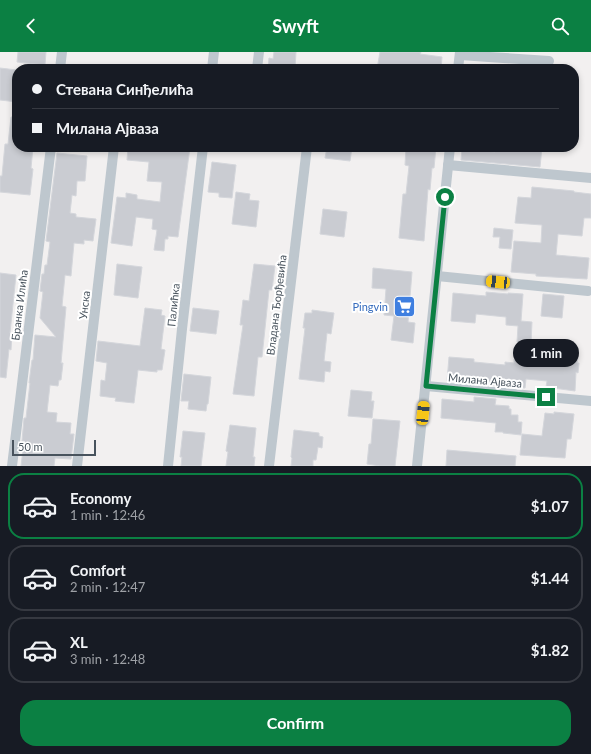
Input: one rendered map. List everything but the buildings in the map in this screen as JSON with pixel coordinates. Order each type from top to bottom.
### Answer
[{"type":"street","points":[[61,64],[62,52]]},
{"type":"street","points":[[213,64],[214,52]]},
{"type":"street","points":[[258,64],[259,52]]},
{"type":"street","points":[[459,64],[460,54],[548,61]]},
{"type":"street","name":"Бранка Илића","points":[[12,466],[50,152]]},
{"type":"street","name":"Унска","points":[[77,466],[113,152]]},
{"type":"street","name":"Палићка","points":[[168,466],[202,152]]},
{"type":"street","name":"Владана Ђорђевића","points":[[269,466],[306,152]]},
{"type":"street","points":[[417,466],[449,152]]},
{"type":"street","points":[[448,165],[591,178]]},
{"type":"street","points":[[437,276],[588,290]]},
{"type":"street","name":"Милана Ајваза","points":[[426,386],[591,401]]},
{"type":"place","name":"Pingvin","points":[[404,306]]},
{"type":"route","points":[[445,197],[426,386],[546,397]]}]
